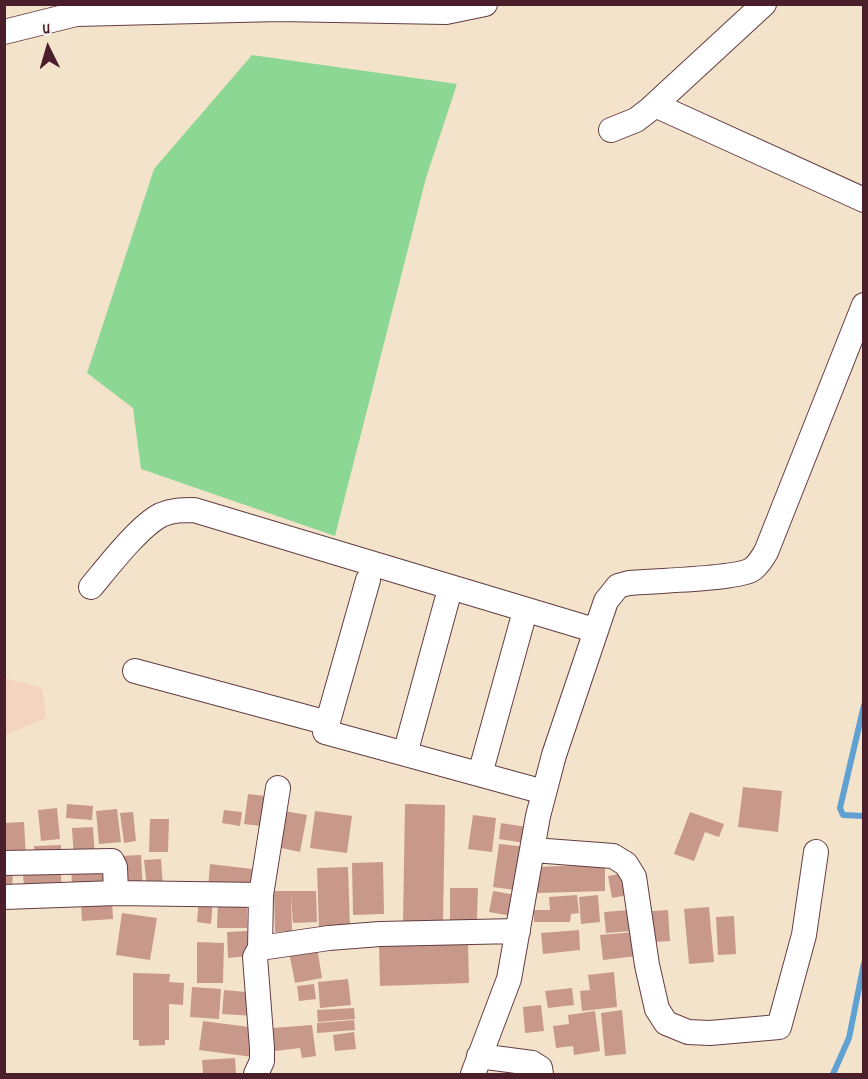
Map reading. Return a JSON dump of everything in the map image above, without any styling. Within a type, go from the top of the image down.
[{"type":"street","points":[[4,32],[76,14],[128,8],[446,12],[485,4]]},
{"type":"street","points":[[611,130],[636,120],[655,105],[759,6]]},
{"type":"street","points":[[655,105],[864,200]]},
{"type":"street","points":[[541,1074],[540,1068],[532,1063],[476,1065],[509,979],[544,792],[594,630],[606,601],[618,586],[628,583],[729,575],[751,570],[759,563],[766,552],[864,305]]},
{"type":"street","points":[[91,588],[119,553],[159,516],[178,510],[194,510],[594,630]]},
{"type":"street","points":[[368,580],[325,732],[544,792]]},
{"type":"street","points":[[405,754],[447,600]]},
{"type":"street","points":[[480,774],[522,622]]},
{"type":"street","points":[[135,670],[328,723]]},
{"type":"street","points":[[256,1074],[262,1061],[262,1048],[255,957],[260,948],[261,895],[278,788]]},
{"type":"street","points":[[533,850],[613,856],[626,864],[634,878],[646,965],[657,1010],[666,1023],[688,1032],[710,1033],[779,1027],[804,935],[816,852]]},
{"type":"street","points":[[4,863],[112,861],[115,867],[116,893]]},
{"type":"street","points":[[4,897],[116,893],[261,895]]},
{"type":"street","points":[[260,948],[329,938],[380,934],[518,931]]},
{"type":"shaded area","points":[[5,678],[42,688],[46,718],[5,735]]},
{"type":"green space","points":[[252,55],[457,84],[426,178],[335,536],[141,469],[133,408],[87,373],[154,169]]},
{"type":"building","points":[[743,787],[782,791],[778,832],[738,827]]},
{"type":"building","points":[[248,794],[274,797],[270,827],[244,824]]},
{"type":"building","points":[[67,804],[93,806],[92,820],[66,818]]},
{"type":"building","points":[[405,804],[445,805],[443,922],[403,922]]},
{"type":"building","points":[[57,808],[60,839],[41,841],[38,810]]},
{"type":"building","points":[[117,809],[121,842],[99,844],[96,811]]},
{"type":"building","points":[[224,810],[242,812],[240,826],[222,823]]},
{"type":"building","points":[[284,811],[307,815],[300,852],[277,847]]},
{"type":"building","points":[[315,811],[352,816],[347,853],[310,848]]},
{"type":"building","points":[[133,812],[136,841],[124,843],[120,813]]},
{"type":"building","points":[[690,812],[724,824],[719,837],[705,832],[694,861],[674,854]]},
{"type":"building","points":[[473,815],[496,818],[492,852],[468,849]]},
{"type":"building","points":[[150,819],[169,819],[168,852],[149,852]]},
{"type":"building","points":[[24,822],[26,858],[4,860],[4,823]]},
{"type":"building","points":[[501,823],[533,828],[531,844],[499,839]]},
{"type":"building","points":[[93,827],[95,858],[74,860],[72,828]]},
{"type":"building","points":[[499,844],[528,847],[522,891],[493,887]]},
{"type":"building","points":[[61,845],[61,859],[35,860],[34,846]]},
{"type":"building","points":[[141,855],[143,891],[122,892],[120,856]]},
{"type":"building","points":[[161,859],[163,887],[147,888],[144,860]]},
{"type":"building","points":[[103,861],[104,883],[72,885],[71,864]]},
{"type":"building","points":[[60,862],[62,892],[25,895],[22,865]]},
{"type":"building","points":[[383,862],[384,914],[353,915],[352,863]]},
{"type":"building","points":[[210,864],[260,870],[257,893],[208,888]]},
{"type":"building","points":[[605,864],[605,891],[538,893],[537,867]]},
{"type":"building","points":[[348,867],[350,928],[319,929],[317,868]]},
{"type":"building","points":[[4,868],[13,868],[12,894],[4,894]]},
{"type":"building","points":[[624,873],[628,895],[612,898],[608,876]]},
{"type":"building","points":[[450,888],[478,888],[477,920],[450,920]]},
{"type":"building","points":[[274,891],[316,891],[317,922],[293,923],[291,894],[292,931],[275,932]]},
{"type":"building","points":[[493,891],[522,896],[518,917],[489,912]]},
{"type":"building","points":[[577,895],[579,913],[571,914],[570,922],[534,922],[534,910],[550,910],[549,897]]},
{"type":"building","points":[[598,895],[600,922],[581,924],[579,897]]},
{"type":"building","points":[[199,899],[213,901],[211,924],[197,922]]},
{"type":"building","points":[[218,899],[247,899],[247,928],[217,928]]},
{"type":"building","points":[[112,900],[113,919],[82,921],[81,902]]},
{"type":"building","points":[[709,907],[714,962],[689,964],[684,909]]},
{"type":"building","points":[[630,910],[632,931],[606,933],[604,912]]},
{"type":"building","points":[[668,910],[670,941],[654,942],[652,911]]},
{"type":"building","points":[[122,913],[157,918],[150,960],[116,955]]},
{"type":"building","points":[[734,916],[736,954],[718,955],[716,917]]},
{"type":"building","points":[[579,930],[580,950],[543,954],[541,933]]},
{"type":"building","points":[[247,931],[249,956],[228,958],[227,932]]},
{"type":"building","points":[[635,932],[637,956],[603,960],[600,935]]},
{"type":"building","points":[[197,942],[224,943],[223,983],[197,983]]},
{"type":"building","points":[[468,943],[469,983],[380,986],[379,945]]},
{"type":"building","points":[[317,947],[322,978],[295,983],[289,952]]},
{"type":"building","points":[[614,972],[617,1007],[582,1011],[580,991],[590,990],[588,975]]},
{"type":"building","points":[[133,973],[170,974],[169,982],[184,983],[183,1005],[169,1004],[169,1040],[165,1040],[165,1045],[139,1046],[139,1040],[133,1040]]},
{"type":"building","points":[[348,979],[351,1005],[320,1008],[318,982]]},
{"type":"building","points":[[314,984],[316,999],[299,1001],[297,986]]},
{"type":"building","points":[[192,987],[221,989],[219,1019],[190,1017]]},
{"type":"building","points":[[572,988],[574,1005],[548,1008],[545,991]]},
{"type":"building","points":[[224,990],[257,993],[255,1016],[222,1014]]},
{"type":"building","points":[[541,1005],[544,1031],[525,1033],[523,1007]]},
{"type":"building","points":[[354,1008],[355,1019],[318,1022],[317,1010]]},
{"type":"building","points":[[622,1010],[626,1054],[605,1056],[601,1013]]},
{"type":"building","points":[[595,1011],[600,1051],[574,1055],[573,1046],[556,1048],[553,1026],[569,1024],[568,1015]]},
{"type":"building","points":[[354,1020],[355,1030],[317,1033],[317,1023]]},
{"type":"building","points":[[203,1021],[257,1028],[253,1057],[199,1050]]},
{"type":"building","points":[[312,1025],[316,1056],[302,1058],[300,1048],[275,1051],[273,1028]]},
{"type":"building","points":[[354,1032],[356,1049],[335,1051],[333,1035]]},
{"type":"building","points":[[235,1058],[236,1074],[203,1074],[202,1060]]},
{"type":"waterway","points":[[864,705],[840,808],[843,815],[864,816]]},
{"type":"waterway","points":[[833,1074],[849,1038],[864,963]]}]
